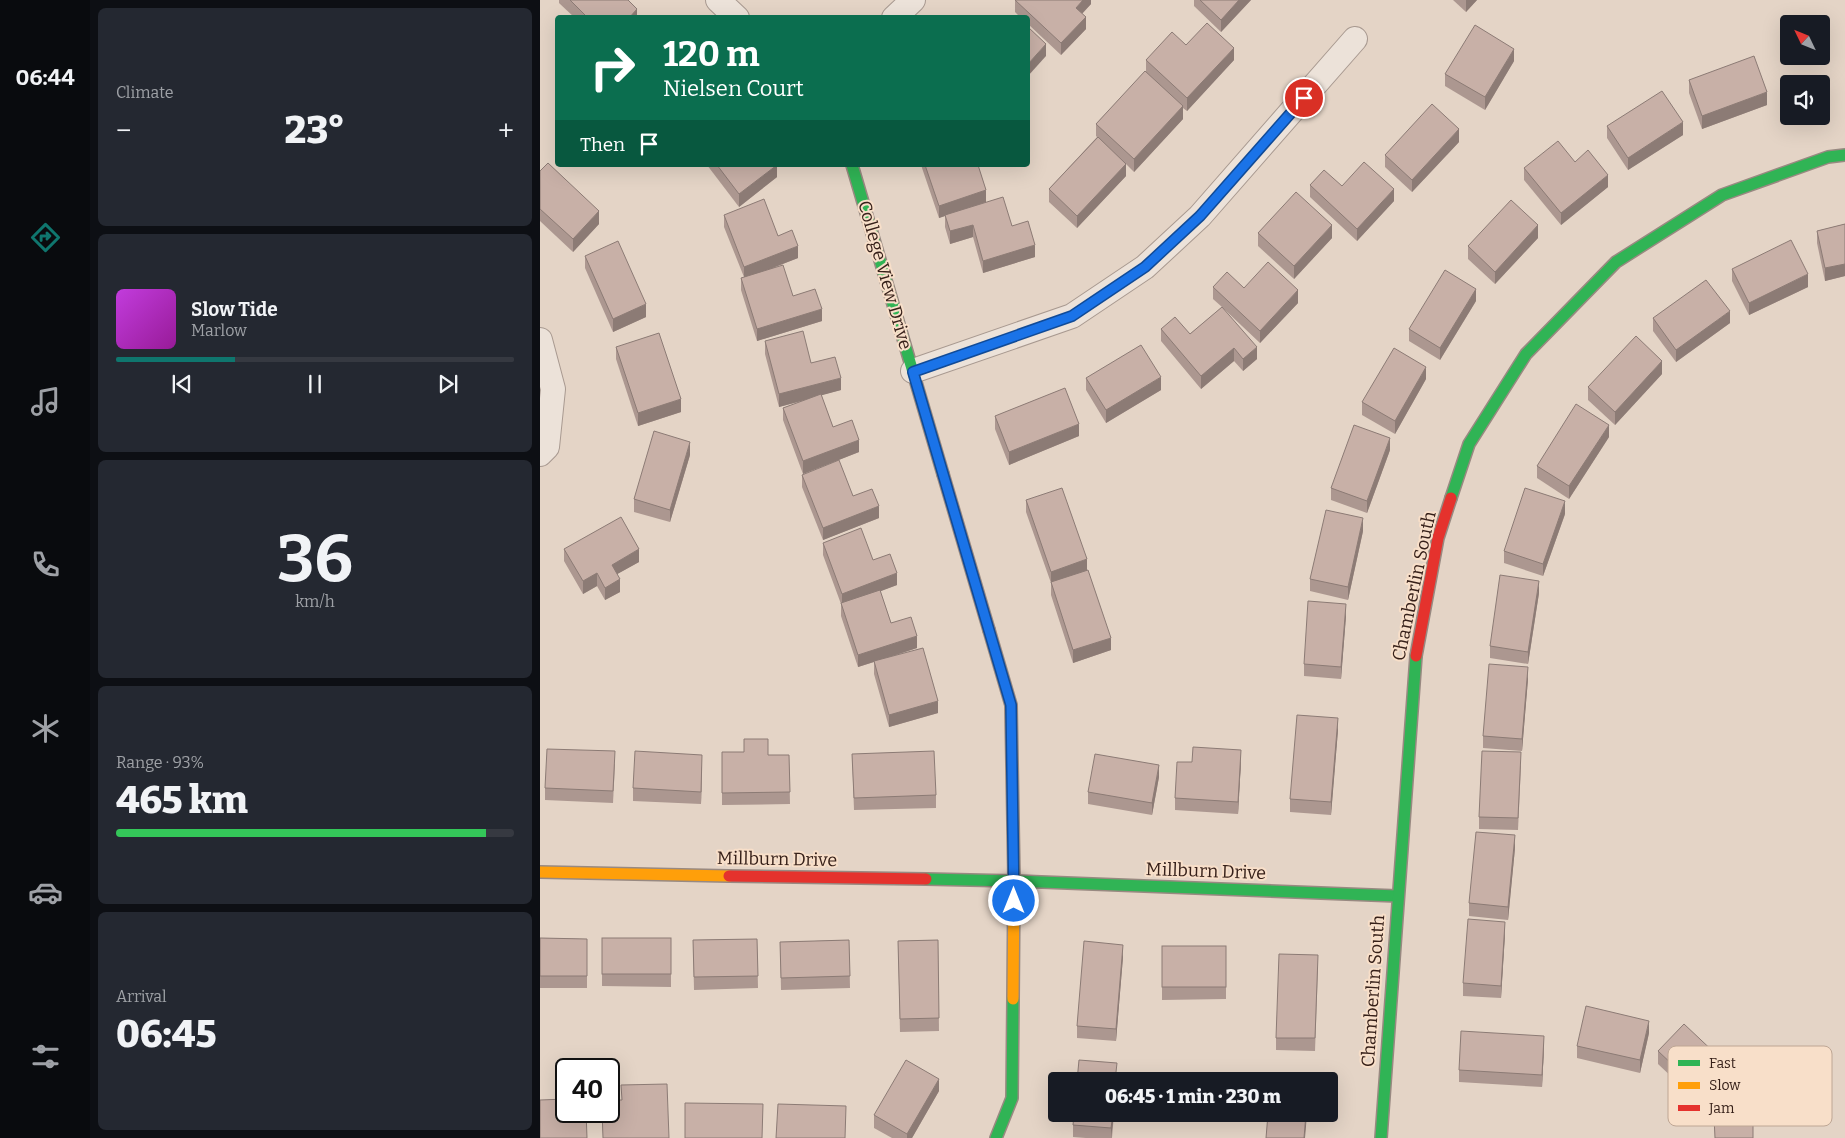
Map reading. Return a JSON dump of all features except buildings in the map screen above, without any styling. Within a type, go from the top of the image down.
[{"type":"street","points":[[718,0],[734,15]]},
{"type":"street","points":[[897,15],[913,0]]},
{"type":"street","points":[[913,372],[1072,316],[1145,267],[1200,216],[1355,40]]},
{"type":"street","name":"Chamberlin South","points":[[1381,1138],[1414,662],[1438,538],[1469,444],[1526,354],[1616,262],[1722,195],[1828,157],[1845,154]]},
{"type":"street","name":"College View Drive","points":[[853,167],[1011,705],[1014,881]]},
{"type":"street","points":[[540,340],[553,389],[547,448],[540,454]]},
{"type":"street","name":"Millburn Drive","points":[[540,872],[1014,881],[1397,896]]},
{"type":"street","points":[[996,1138],[1012,1098],[1014,881]]},
{"type":"traffic: fast","points":[[1451,498],[1469,444],[1526,354],[1616,262],[1722,195],[1828,157],[1845,155]]},
{"type":"traffic: fast","points":[[853,167],[943,474]]},
{"type":"traffic: fast","points":[[1381,1138],[1416,656]]},
{"type":"traffic: fast","points":[[926,879],[1397,896]]},
{"type":"traffic: fast","points":[[996,1138],[1012,1098],[1013,999]]},
{"type":"traffic: slow","points":[[989,630],[1011,705],[1014,881],[1013,999]]},
{"type":"traffic: slow","points":[[540,872],[729,876]]},
{"type":"traffic: jam","points":[[943,474],[989,630]]},
{"type":"traffic: jam","points":[[1416,656],[1438,538],[1451,498]]},
{"type":"traffic: jam","points":[[729,876],[926,879]]},
{"type":"route","points":[[1014,901],[1011,705],[913,372],[1072,316],[1145,267],[1200,216],[1304,98]]}]
